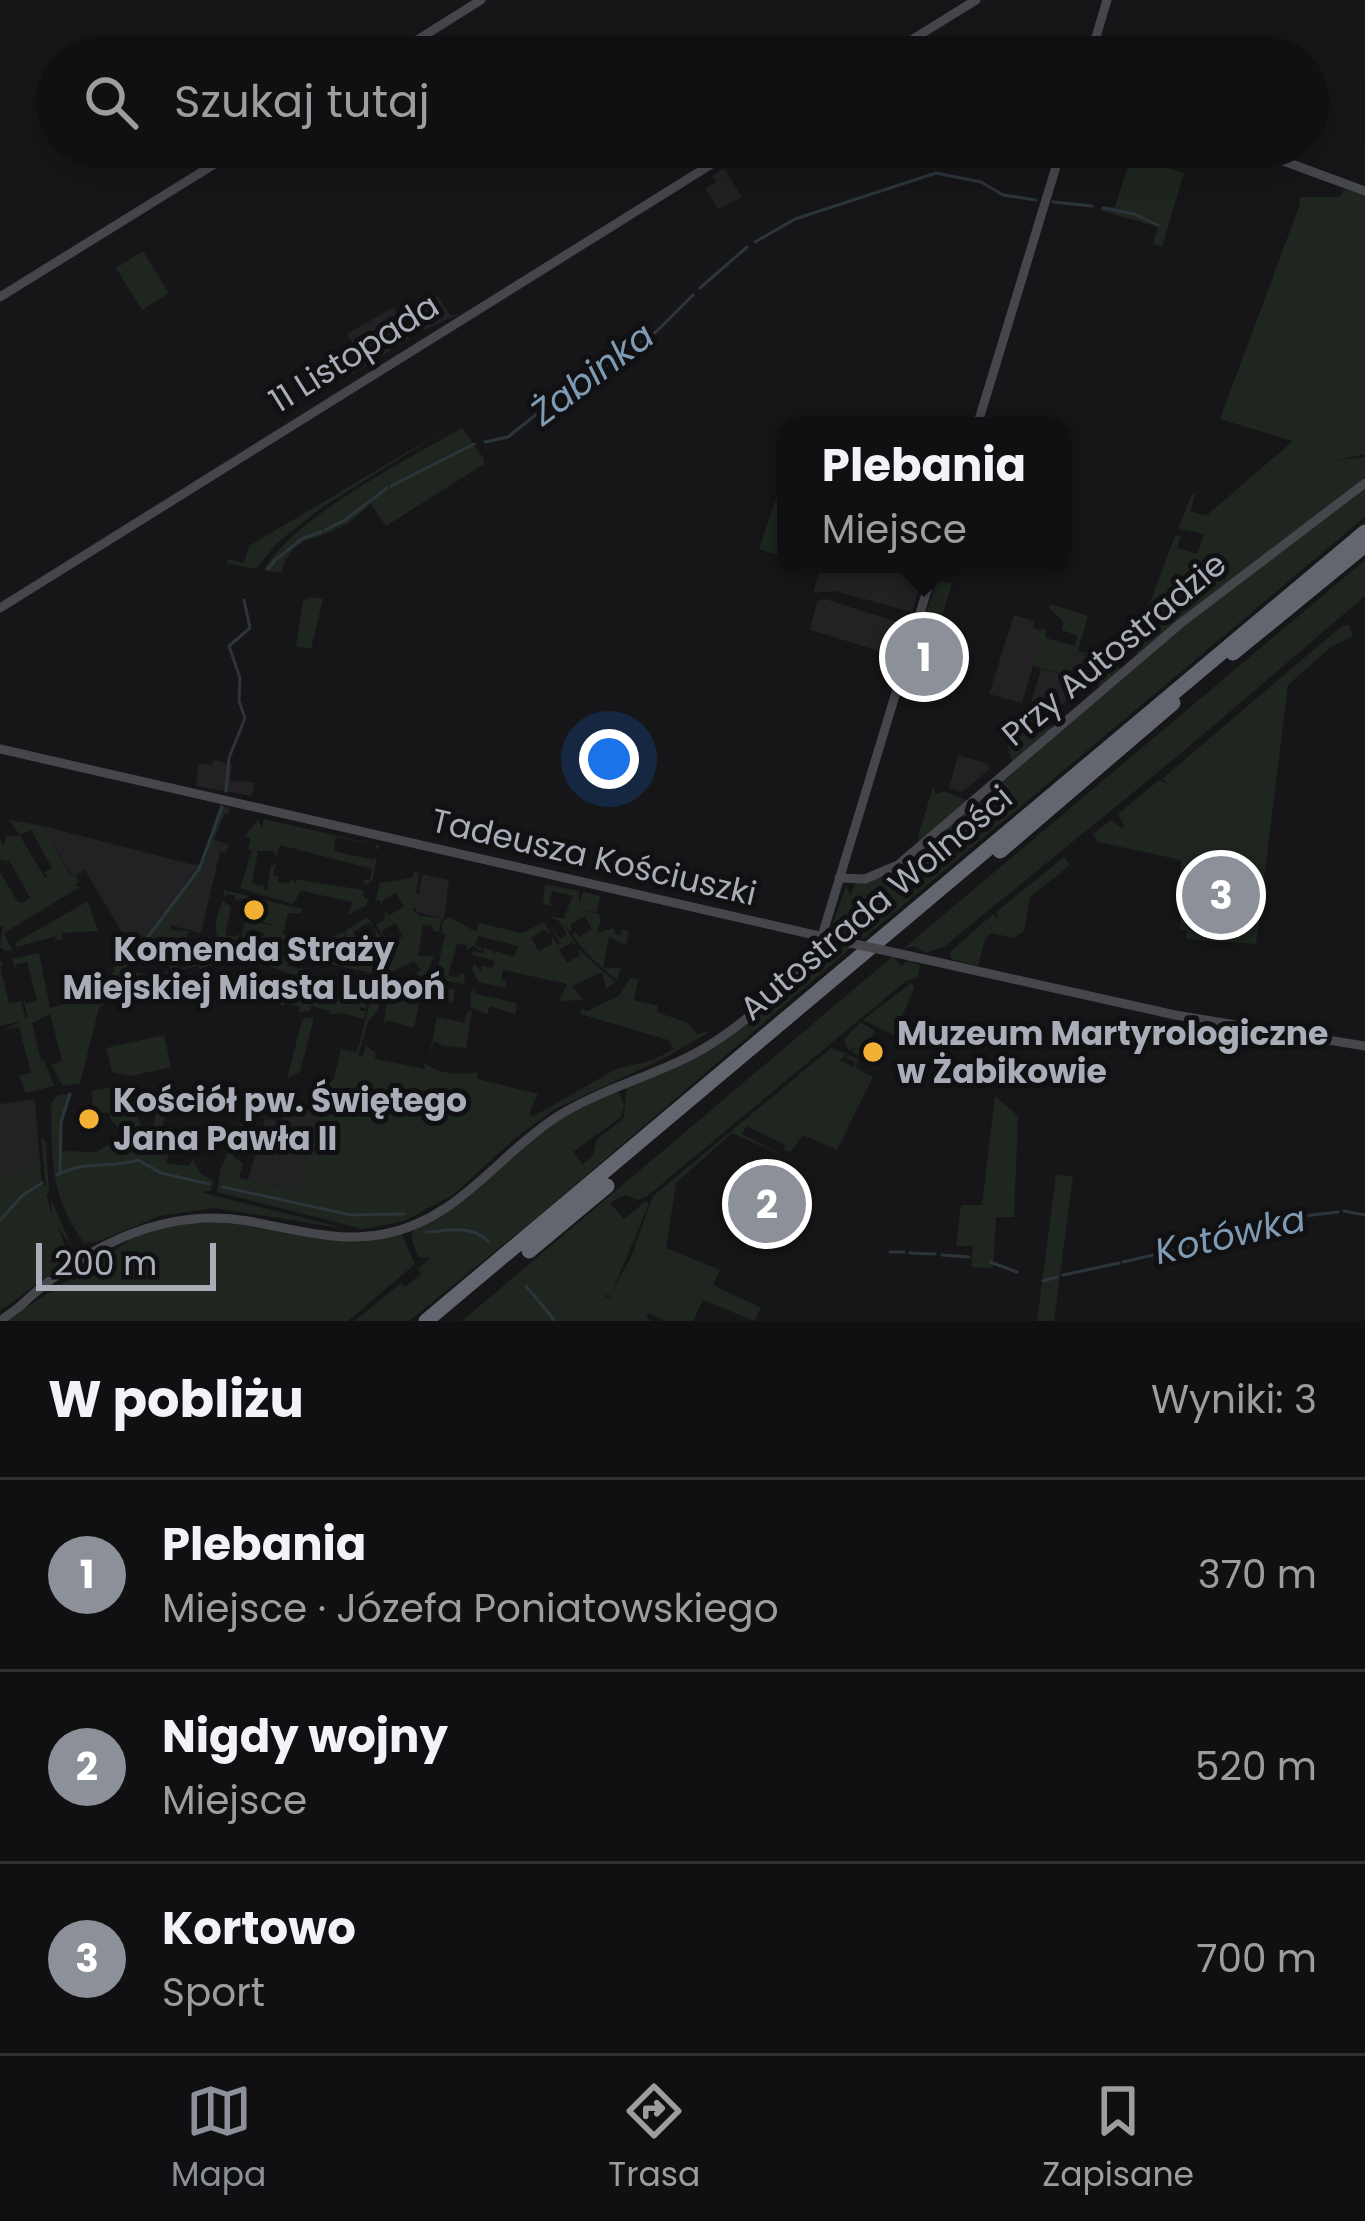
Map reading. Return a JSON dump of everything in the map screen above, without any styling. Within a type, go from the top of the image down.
[{"type":"highway","name":"Autostrada Wolności","points":[[425,1321],[1365,532]]},
{"type":"highway","name":"Autostrada Wolności","points":[[442,1321],[1365,545]]},
{"type":"street","points":[[424,36],[481,0]]},
{"type":"street","points":[[918,36],[976,0]]},
{"type":"street","points":[[1096,36],[1107,0]]},
{"type":"street","points":[[0,297],[208,168]]},
{"type":"street","name":"11 Listopada","points":[[0,608],[705,168]]},
{"type":"street","points":[[980,417],[1056,168]]},
{"type":"street","points":[[1302,168],[1365,191]]},
{"type":"street","name":"Przy Autostradzie","points":[[837,878],[866,879],[898,865],[1181,622],[1365,483]]},
{"type":"street","points":[[0,1321],[146,1228],[179,1220],[216,1217],[345,1237],[405,1229],[457,1203],[519,1145],[564,1113],[668,1065],[714,1035],[765,994],[819,936],[931,573]]},
{"type":"street","name":"Tadeusza Kościuszki","points":[[0,749],[1175,1015],[1365,1046]]},
{"type":"shaded area","points":[[724,168],[742,197],[718,209],[705,188],[716,182],[712,176]]},
{"type":"shaded area","points":[[1127,168],[1168,168],[1184,173],[1162,247],[1153,244],[1158,227],[1102,211],[1103,206],[1115,207]]},
{"type":"shaded area","points":[[1344,189],[1365,195],[1365,454],[1333,461],[1365,457],[1365,477],[1137,654],[1134,645],[1175,536],[1181,535],[1177,548],[1197,554],[1204,534],[1178,529],[1191,496],[1196,492],[1190,511],[1206,516],[1293,441],[1220,419],[1299,197],[1340,197]]},
{"type":"shaded area","points":[[143,251],[169,293],[142,310],[116,268]]},
{"type":"shaded area","points":[[438,296],[450,315],[459,314],[422,331],[411,311]]},
{"type":"shaded area","points":[[394,307],[409,339],[353,374],[349,367],[362,358],[347,334]]},
{"type":"shaded area","points":[[458,422],[321,508],[277,543],[256,569],[227,563],[227,559],[244,563],[249,546]]},
{"type":"shaded area","points":[[462,428],[484,464],[386,526],[371,504],[343,526],[297,546],[281,573],[264,570],[279,550],[325,510]]},
{"type":"shaded area","points":[[1365,487],[1365,517],[863,939],[853,931],[847,936],[836,933],[832,926],[846,886],[850,896],[855,884],[886,876],[911,860],[1188,622]]},
{"type":"shaded area","points":[[777,496],[777,555],[759,549]]},
{"type":"shaded area","points":[[1365,560],[1365,596],[1179,755],[945,946],[926,953],[914,946],[903,949]]},
{"type":"shaded area","points":[[819,573],[907,573],[920,578],[923,573],[912,612],[835,591],[813,593]]},
{"type":"shaded area","points":[[937,581],[952,583],[942,617],[926,613]]},
{"type":"shaded area","points":[[323,599],[311,649],[296,646],[303,601]]},
{"type":"shaded area","points":[[825,599],[907,625],[899,657],[810,630],[817,601]]},
{"type":"shaded area","points":[[1050,604],[1088,616],[1078,651],[1113,662],[1120,669],[1099,687],[1094,679],[1110,664],[1107,661],[1077,653],[1070,676],[1033,666],[1041,628],[1046,638],[1074,646],[1078,636],[1062,630],[1063,621]]},
{"type":"shaded area","points":[[1014,615],[1034,621],[1033,628],[1043,631],[1022,703],[989,694]]},
{"type":"shaded area","points":[[1343,625],[1349,625],[1353,636],[1331,647],[1288,685],[1256,944],[1186,939],[1187,931],[1180,930],[1181,860],[1098,842],[1093,834],[1111,820],[1122,828],[1118,814],[1159,780],[1167,784],[1163,778]]},
{"type":"shaded area","points":[[1077,653],[1111,664],[1044,720],[1027,716],[1041,669],[1070,676]]},
{"type":"shaded area","points":[[1019,714],[1044,720],[1052,728],[1012,762],[1008,746]]},
{"type":"shaded area","points":[[958,755],[988,764],[990,769],[962,792],[949,788]]},
{"type":"shaded area","points":[[213,760],[232,764],[230,781],[255,782],[252,796],[196,786],[199,763],[212,765]]},
{"type":"shaded area","points":[[933,787],[936,794],[944,791],[968,801],[923,840],[917,839]]},
{"type":"shaded area","points":[[220,805],[238,811],[230,809],[224,814],[198,882],[169,925],[172,930],[189,931],[185,943],[143,938],[200,865]]},
{"type":"shaded area","points":[[258,819],[262,828],[264,819],[381,846],[377,850],[375,845],[336,837],[334,851],[373,860],[377,856],[373,880],[368,884],[364,879],[370,880],[372,869],[280,845],[276,858],[274,851],[258,851],[252,884],[265,882],[263,890],[276,864],[273,875],[278,882],[289,884],[291,878],[296,883],[296,879],[363,890],[365,899],[369,898],[366,906],[347,915],[353,902],[301,891],[293,904],[240,888],[252,850],[248,849],[251,838],[245,836]]},
{"type":"shaded area","points":[[9,820],[43,826],[71,876],[86,871],[76,876],[79,882],[75,885],[80,887],[4,933],[12,950],[5,951],[0,947],[0,872],[17,901],[30,898],[9,860],[0,867],[7,860],[0,860],[0,839],[4,846],[6,836],[20,836],[45,878],[43,873],[52,868],[31,830],[20,835]]},
{"type":"shaded area","points":[[43,826],[200,865],[143,938],[132,937],[121,931],[85,870],[72,876]]},
{"type":"shaded area","points":[[212,840],[229,844],[226,853],[220,852],[201,933],[169,925],[198,882]]},
{"type":"shaded area","points":[[1064,857],[1070,865],[1030,897],[1024,931],[1014,938],[991,933],[978,966],[952,959],[950,952],[993,914],[998,919],[996,912]]},
{"type":"shaded area","points":[[414,871],[419,873],[416,893],[420,894],[417,908],[412,909],[420,916],[442,918],[439,932],[423,925],[418,956],[434,956],[427,973],[419,977],[421,970],[414,961],[386,975],[398,988],[372,993],[380,975],[290,955],[287,966],[305,970],[304,978],[259,963],[293,949],[340,957],[305,949],[343,932],[346,940],[345,931],[367,917],[374,926],[368,923],[353,932],[361,944],[376,936],[375,928],[392,955],[385,940],[390,944],[403,936],[395,923],[382,931],[384,938],[376,925],[385,919],[384,911],[392,921],[385,910],[390,915],[404,906],[396,893],[382,901],[384,908],[379,900],[375,902],[380,883],[412,878]]},
{"type":"shaded area","points":[[422,874],[449,880],[444,919],[416,912]]},
{"type":"shaded area","points":[[545,884],[579,891],[579,904],[583,892],[600,896],[597,912],[580,909],[598,914],[597,933],[613,928],[616,935],[622,929],[629,932],[626,945],[609,937],[603,968],[621,968],[617,980],[604,969],[592,958],[572,934],[579,937],[592,929],[585,916],[571,924],[571,932],[564,925],[577,946],[572,942],[559,950],[567,963],[580,955],[578,949],[615,982],[606,989],[602,972],[572,986],[583,1000],[559,1001],[567,984],[503,970],[505,988],[479,982],[474,964],[481,971],[482,966],[493,968],[495,961],[472,955],[473,951],[483,953],[484,948],[493,950],[494,956],[496,951],[514,957],[518,946],[478,936],[475,946],[481,951],[457,944],[448,975],[465,974],[464,984],[439,979],[455,979],[437,973],[443,921],[449,917],[476,932],[479,923],[522,933],[544,922],[551,934],[544,930],[531,938],[539,951],[552,944],[552,936],[561,944],[547,922],[560,939],[567,934],[559,921],[546,915],[564,919],[566,911],[571,911],[567,909],[573,896],[552,891],[549,903],[555,906],[543,904]]},
{"type":"shaded area","points":[[224,890],[302,909],[288,913],[283,934],[296,938],[293,946],[255,960],[264,933],[251,929],[246,948],[239,949],[250,952],[245,957],[237,953],[246,920],[279,927],[256,920],[262,918],[264,905],[247,898],[235,900],[228,894],[224,897]]},
{"type":"shaded area","points":[[88,901],[98,931],[61,933],[63,939],[53,941],[57,936],[17,947],[15,943]]},
{"type":"shaded area","points":[[223,901],[231,907],[225,935],[239,933],[235,952],[221,943],[216,930]]},
{"type":"shaded area","points":[[830,944],[851,948],[409,1321],[354,1321],[401,1283],[405,1287],[421,1274],[418,1269],[430,1258],[418,1257],[413,1230],[466,1196],[563,1117],[619,1092],[624,1105],[621,1117],[573,1152],[583,1164],[593,1155],[597,1139],[624,1118],[626,1088],[738,1023]]},
{"type":"shaded area","points":[[112,947],[142,948],[116,983],[134,979],[133,971],[149,976],[170,971],[170,965],[180,968],[211,961],[211,955],[218,962],[200,970],[198,966],[115,985],[106,995],[102,991],[114,971],[113,962],[120,963],[124,956],[122,952],[117,960],[112,959],[117,956],[112,956]]},
{"type":"shaded area","points":[[39,953],[50,1008],[98,995],[105,1002],[99,1008],[80,1083],[63,1086],[51,1065],[62,1061],[50,1014],[32,1023],[41,1060],[54,1086],[26,1093],[19,1076],[31,1073],[19,1027],[6,1029],[28,1017],[22,995],[26,1004],[37,1000],[27,962],[16,964],[17,973],[12,959]]},
{"type":"shaded area","points":[[893,956],[901,966],[908,961],[920,965],[918,977],[906,981],[646,1197],[638,1200],[625,1195],[610,1203],[624,1219],[646,1201],[649,1204],[612,1291],[631,1257],[653,1196],[831,1048],[847,1054],[840,1060],[853,1067],[856,1063],[846,1058],[858,1059],[856,1068],[873,1077],[837,1150],[803,1135],[790,1153],[785,1145],[746,1126],[742,1134],[786,1157],[732,1133],[676,1183],[666,1248],[720,1270],[713,1285],[761,1308],[754,1321],[703,1300],[693,1321],[665,1321],[648,1313],[646,1318],[652,1321],[462,1321]]},
{"type":"shaded area","points":[[0,962],[9,1003],[21,1001],[26,1020],[0,1026]]},
{"type":"shaded area","points":[[630,978],[638,980],[634,1000],[658,1006],[657,1012],[688,1023],[696,1034],[711,1031],[555,1109],[453,1195],[404,1221],[363,1229],[217,1192],[220,1170],[242,1120],[253,1123],[245,1124],[233,1157],[243,1163],[239,1178],[299,1191],[319,1109],[291,1100],[283,1122],[253,1115],[252,1108],[258,1105],[264,1109],[263,1116],[281,1121],[291,1098],[320,1107],[320,1095],[334,1078],[341,1049],[356,1052],[359,1046],[370,1001],[379,1008],[368,1022],[358,1056],[363,1057],[372,1020],[366,1046],[376,1053],[375,1059],[425,1069],[424,1062],[450,1073],[478,1072],[477,1079],[538,1094],[529,1113],[532,1117],[616,1069],[674,1049],[668,1040],[580,1014],[582,1009],[619,996]]},
{"type":"shaded area","points":[[271,979],[276,986],[281,982],[328,997],[328,1002],[334,1003],[335,998],[368,1001],[366,1009],[359,1011],[366,1011],[364,1019],[331,1015],[311,1006],[299,1012],[300,1007],[282,1006],[273,997]]},
{"type":"shaded area","points":[[427,983],[455,990],[453,1002],[420,999],[414,1028],[386,1020],[383,1027],[387,1003],[396,1003],[396,998],[399,1002]]},
{"type":"shaded area","points":[[911,983],[915,986],[894,1035],[863,1020]]},
{"type":"shaded area","points":[[474,989],[476,994],[517,1003],[515,1014],[490,1006],[487,1014],[471,1008]]},
{"type":"shaded area","points":[[472,1011],[466,1048],[434,1041],[429,1057],[437,1017],[464,1023],[467,1012]]},
{"type":"shaded area","points":[[314,1017],[300,1072],[287,1079],[299,1019]]},
{"type":"shaded area","points":[[861,1022],[875,1031],[859,1056],[852,1052],[857,1046],[849,1051],[844,1039]]},
{"type":"shaded area","points":[[164,1035],[171,1067],[131,1076],[112,1072],[106,1048]]},
{"type":"shaded area","points":[[121,1086],[153,1097],[152,1103],[140,1100],[135,1109],[142,1128],[153,1130],[158,1100],[184,1106],[180,1122],[181,1110],[168,1107],[161,1132],[176,1136],[166,1163],[189,1166],[195,1154],[193,1160],[201,1174],[214,1181],[211,1191],[201,1192],[346,1229],[214,1208],[160,1216],[84,1243],[58,1192],[51,1104],[56,1096],[72,1093],[60,1122],[60,1151],[96,1152],[115,1141],[125,1149],[129,1138],[109,1113],[94,1112],[91,1091]]},
{"type":"shaded area","points":[[995,1096],[1018,1116],[1014,1217],[996,1217],[993,1268],[971,1267],[973,1246],[956,1246],[961,1205],[982,1205]]},
{"type":"shaded area","points":[[35,1099],[40,1162],[34,1169],[0,1177],[0,1104]]},
{"type":"shaded area","points":[[291,1100],[320,1109],[299,1191],[248,1180],[265,1119],[283,1122]]},
{"type":"shaded area","points":[[41,1137],[46,1142],[49,1194],[46,1195],[73,1249],[58,1227],[70,1260],[0,1311],[0,1175],[30,1170],[30,1166],[35,1169],[40,1157],[46,1189]]},
{"type":"shaded area","points":[[1056,1175],[1073,1176],[1054,1321],[1037,1321]]},
{"type":"shaded area","points":[[233,1222],[317,1238],[401,1233],[415,1264],[348,1321],[5,1321],[138,1235],[175,1224]]},
{"type":"waterway","name":"Żabinka","points":[[755,242],[795,219],[936,173],[981,182],[1003,195],[1036,200]]},
{"type":"waterway","name":"Żabinka","points":[[1053,202],[1092,206]]},
{"type":"waterway","name":"Żabinka","points":[[1103,208],[1158,225]]},
{"type":"waterway","name":"Żabinka","points":[[700,288],[747,247]]},
{"type":"waterway","name":"Żabinka","points":[[485,442],[508,437],[572,386],[624,356],[693,295]]},
{"type":"waterway","name":"Żabinka","points":[[391,486],[474,444]]},
{"type":"waterway","name":"Żabinka","points":[[325,530],[387,488]]},
{"type":"waterway","name":"Żabinka","points":[[278,558],[303,538],[321,532]]},
{"type":"waterway","name":"Żabinka","points":[[268,569],[276,559]]},
{"type":"waterway","name":"Żabinka","points":[[226,791],[229,758],[245,718],[239,701],[240,678],[229,646],[250,628],[244,600]]},
{"type":"waterway","name":"Żabinka","points":[[147,938],[199,869],[222,807]]},
{"type":"waterway","name":"Żabinka","points":[[60,1173],[61,1122],[70,1094]]},
{"type":"waterway","points":[[57,1175],[79,1167],[138,1160],[161,1173],[209,1184]]},
{"type":"waterway","points":[[0,1220],[42,1183]]},
{"type":"waterway","points":[[223,1187],[351,1215],[404,1214]]},
{"type":"waterway","name":"Kotówka","points":[[1344,1211],[1365,1215]]},
{"type":"waterway","name":"Kotówka","points":[[1123,1262],[1200,1244],[1261,1221],[1338,1212]]},
{"type":"waterway","points":[[426,1232],[466,1230],[488,1241]]},
{"type":"waterway","name":"Kotówka","points":[[890,1252],[904,1252]]},
{"type":"waterway","name":"Kotówka","points":[[910,1253],[935,1254]]},
{"type":"waterway","name":"Kotówka","points":[[942,1255],[969,1257]]},
{"type":"waterway","name":"Kotówka","points":[[990,1262],[1017,1272]]},
{"type":"waterway","name":"Kotówka","points":[[1063,1275],[1119,1263]]},
{"type":"waterway","name":"Kotówka","points":[[1043,1281],[1057,1277]]},
{"type":"waterway","points":[[526,1286],[555,1321]]},
{"type":"place","name":"Plebania","points":[[924,657]]},
{"type":"place","name":"Kortowo","points":[[1221,895]]},
{"type":"place","name":"Komenda Straży Miejskiej Miasta Luboń","points":[[254,910]]},
{"type":"place","name":"Muzeum Martyrologiczne w Żabikowie","points":[[873,1052]]},
{"type":"place","name":"Kościół pw. Świętego Jana Pawła II","points":[[89,1119]]},
{"type":"place","name":"Nigdy wojny","points":[[767,1204]]}]
